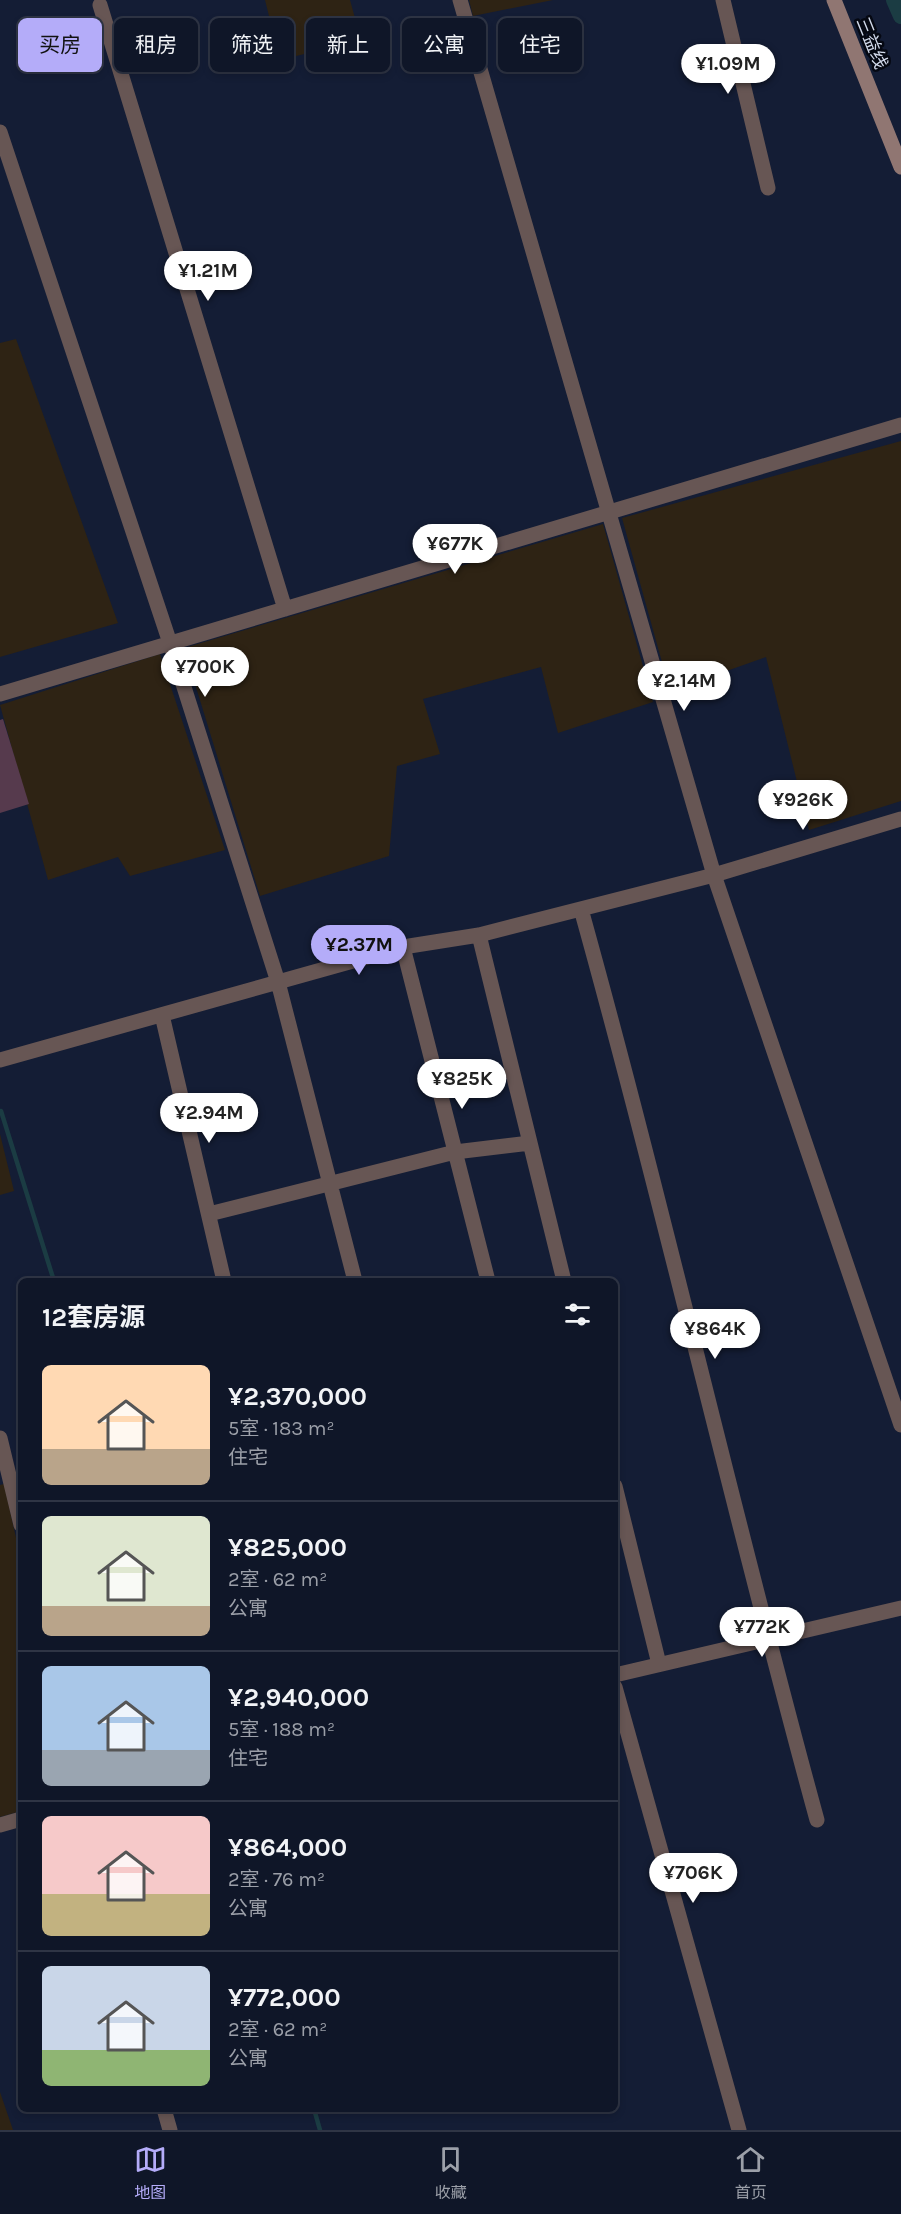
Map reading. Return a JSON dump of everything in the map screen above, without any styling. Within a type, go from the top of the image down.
[{"type":"main road","name":"三益线","points":[[834,0],[901,167]]},
{"type":"street","points":[[460,0],[714,875],[901,1425]]},
{"type":"street","points":[[723,0],[768,188]]},
{"type":"street","points":[[100,5],[285,609]]},
{"type":"street","points":[[0,132],[170,643],[278,982],[354,1278]]},
{"type":"street","points":[[0,694],[901,425]]},
{"type":"street","points":[[0,1060],[403,946],[479,935],[581,909],[714,875],[901,819]]},
{"type":"street","points":[[581,909],[633,1098],[767,1640],[817,1820]]},
{"type":"street","points":[[479,935],[563,1278]]},
{"type":"street","points":[[403,946],[487,1278]]},
{"type":"street","points":[[162,1015],[223,1278]]},
{"type":"street","points":[[209,1214],[455,1152],[530,1143]]},
{"type":"street","points":[[0,1438],[18,1513]]},
{"type":"street","points":[[618,1498],[659,1664]]},
{"type":"street","points":[[618,1674],[901,1608]]},
{"type":"street","points":[[618,1698],[739,2130]]},
{"type":"street","points":[[0,1825],[18,1820]]},
{"type":"street","points":[[165,2112],[170,2130]]},
{"type":"shaded area","points":[[265,0],[350,0],[355,18],[306,18],[306,54],[294,57],[294,18],[270,18]]},
{"type":"shaded area","points":[[469,0],[553,0],[473,16]]},
{"type":"shaded area","points":[[16,339],[118,623],[0,657],[0,343]]},
{"type":"shaded area","points":[[901,441],[901,801],[809,830],[766,657],[670,691],[622,518]]},
{"type":"shaded area","points":[[603,524],[653,702],[558,733],[541,667],[423,699],[440,754],[397,766],[389,856],[260,896],[184,648]]},
{"type":"shaded area","points":[[160,654],[225,850],[130,876],[118,857],[48,880],[0,705]]},
{"type":"shaded area","points":[[0,1134],[14,1191],[0,1195]]},
{"type":"shaded area","points":[[4,1484],[18,1547],[18,1812],[0,1817],[0,1485]]},
{"type":"shaded area","points":[[0,2092],[13,2130],[0,2130]]},
{"type":"building","points":[[3,719],[29,804],[0,813],[0,720]]},
{"type":"waterway","points":[[894,0],[901,16]]},
{"type":"waterway","points":[[1,1111],[53,1278]]},
{"type":"waterway","points":[[315,2112],[320,2130]]}]
